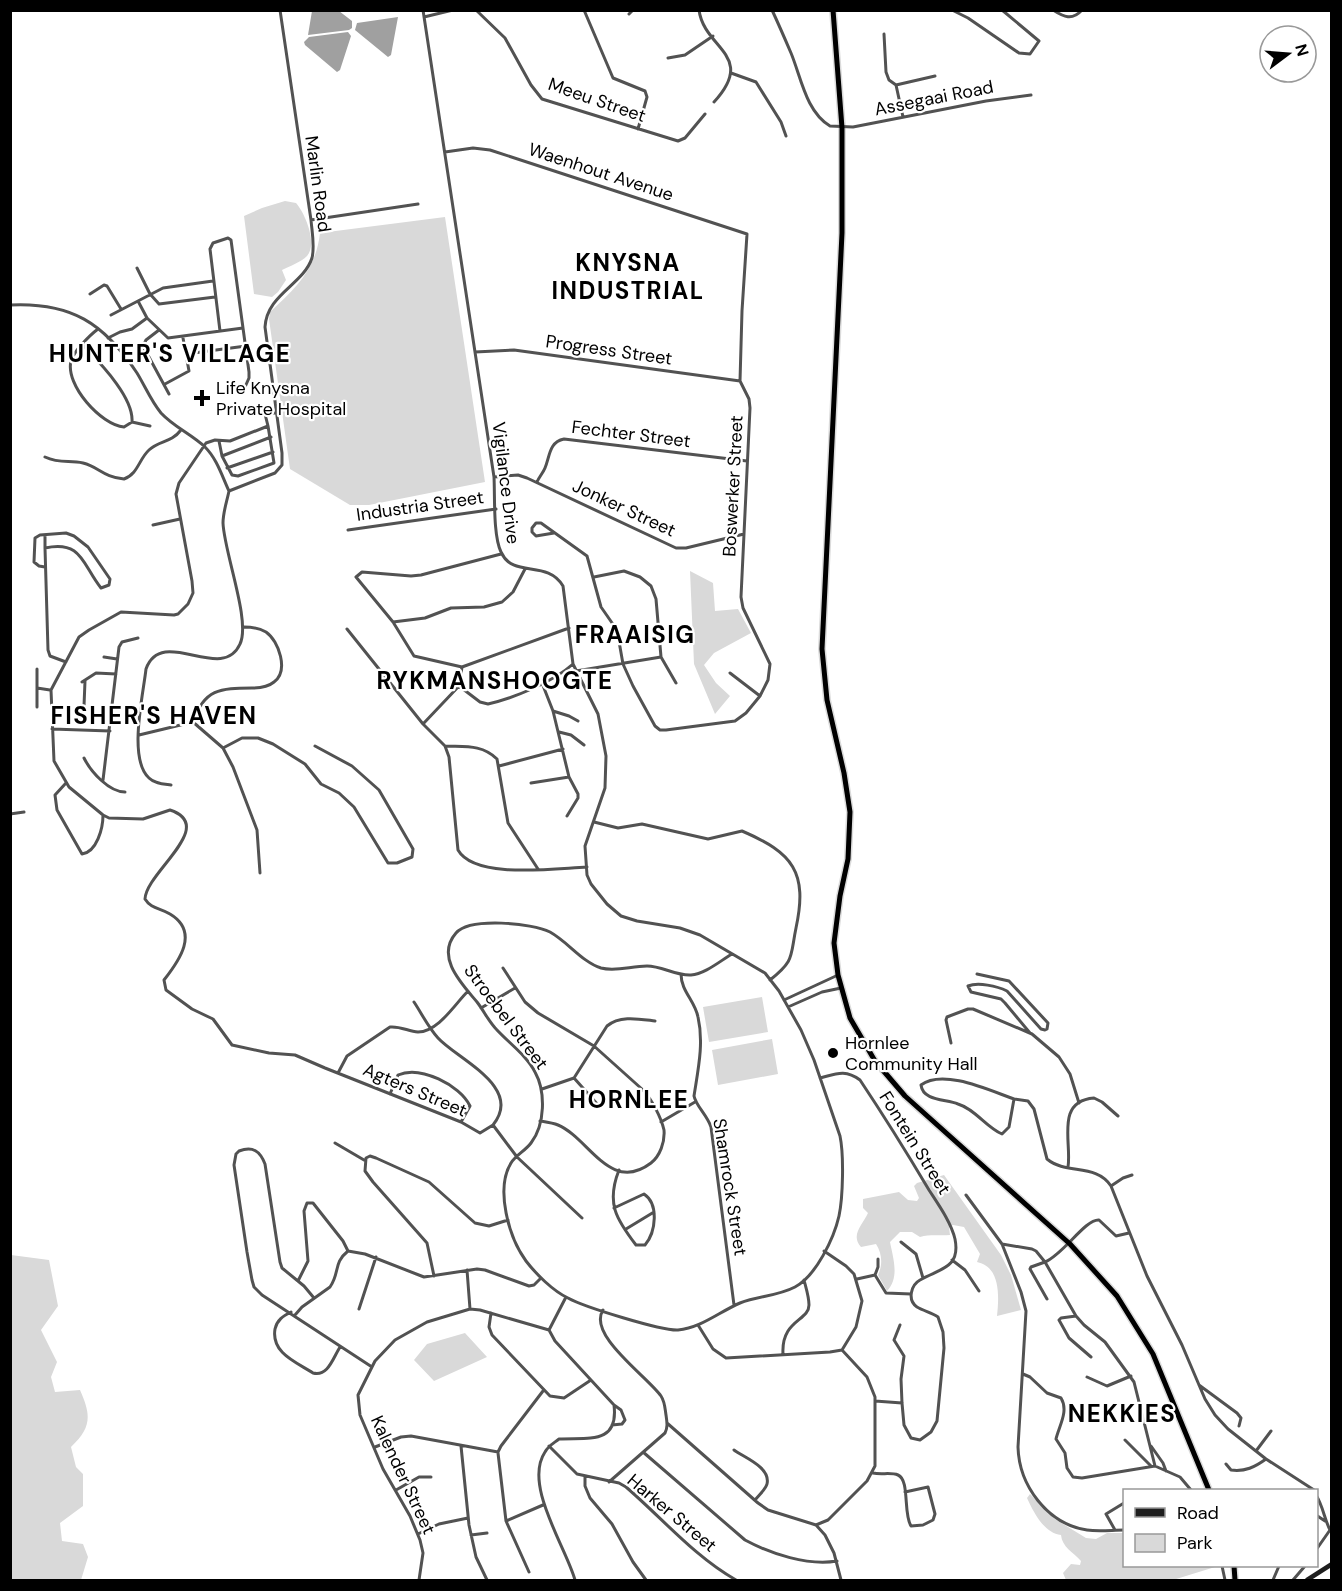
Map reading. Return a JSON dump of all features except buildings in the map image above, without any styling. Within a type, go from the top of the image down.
[{"type":"highway","points":[[834,10],[842,128],[841,267],[822,665],[850,812],[848,859],[840,896],[834,943],[841,988],[850,1018],[866,1048],[898,1089],[1070,1244],[1117,1296],[1154,1354],[1208,1489]]},
{"type":"main road","points":[[1307,1581],[1332,1564]]},
{"type":"street","name":"Marlin Road","points":[[229,491],[275,473],[283,461],[265,317],[273,304],[311,260],[313,245],[279,10]]},
{"type":"street","name":"Vigilance Drive","points":[[423,10],[494,477],[498,541],[501,554],[509,562],[525,569],[543,570],[560,580],[565,593],[573,664],[598,714],[606,756],[605,788],[585,846],[587,874],[595,891],[621,916],[690,930],[757,968],[770,980],[788,1007],[809,1048],[840,1136],[842,1149],[840,1214],[835,1232],[810,1275],[804,1280]]},
{"type":"street","points":[[424,17],[453,10]]},
{"type":"street","name":"Meeu Street","points":[[476,10],[505,38],[531,85],[542,99],[678,141],[685,138],[705,114]]},
{"type":"street","points":[[584,10],[611,75],[619,82],[645,91],[647,97],[638,129]]},
{"type":"street","points":[[630,14],[633,10]]},
{"type":"street","points":[[699,10],[701,19],[728,58],[731,73],[725,88],[714,102]]},
{"type":"street","points":[[772,10],[811,104],[826,124],[842,128]]},
{"type":"street","points":[[952,10],[968,18],[1019,54],[1030,54],[1039,41],[1002,10]]},
{"type":"street","points":[[1053,10],[1062,16],[1069,17],[1075,16],[1082,10]]},
{"type":"street","points":[[884,34],[886,72],[889,80],[896,85],[903,117]]},
{"type":"street","points":[[668,58],[685,56],[712,36]]},
{"type":"street","points":[[731,73],[756,82],[781,123],[786,136]]},
{"type":"street","points":[[896,85],[935,76]]},
{"type":"street","name":"Assegaai Road","points":[[842,128],[986,101],[1031,95]]},
{"type":"street","name":"Waenhout Avenue","points":[[445,153],[473,148],[490,150],[747,234]]},
{"type":"street","points":[[311,220],[418,204]]},
{"type":"street","name":"Boswerker Street","points":[[747,234],[740,381],[750,402],[741,597],[743,608],[770,664],[768,680],[760,696]]},
{"type":"street","points":[[220,331],[210,250],[213,243],[227,238],[231,240],[246,346],[249,376],[245,387]]},
{"type":"street","points":[[137,268],[157,303],[163,305],[215,297]]},
{"type":"street","points":[[111,315],[165,287],[213,281]]},
{"type":"street","points":[[90,294],[104,285],[107,286],[121,309]]},
{"type":"street","points":[[138,301],[147,318],[168,338],[243,328]]},
{"type":"street","points":[[10,305],[53,306],[75,314],[98,329],[130,363],[156,407],[166,418],[203,445],[216,462],[229,491],[224,522],[244,627],[239,646],[231,656],[225,659],[168,651],[150,661],[146,669],[138,754],[146,775],[158,783],[171,785]]},
{"type":"street","points":[[108,338],[132,329],[147,318]]},
{"type":"street","points":[[98,329],[90,335],[70,364],[71,373],[82,396],[91,407],[113,425],[124,427],[132,422],[150,426]]},
{"type":"street","points":[[159,330],[146,340],[143,346],[169,394]]},
{"type":"street","points":[[165,384],[188,372],[183,337]]},
{"type":"street","points":[[83,345],[122,392],[132,414],[132,422]]},
{"type":"street","points":[[186,354],[246,346]]},
{"type":"street","name":"Progress Street","points":[[475,352],[514,350],[740,381]]},
{"type":"street","points":[[219,441],[222,456],[232,475],[238,476],[273,464],[275,462],[271,437],[265,414],[276,413]]},
{"type":"street","points":[[66,783],[55,795],[56,807],[81,853],[87,853],[101,831],[103,815],[66,783],[54,761],[51,690],[79,637],[89,630],[121,612],[174,615],[188,604],[193,588],[180,519],[177,489],[203,445],[211,440],[230,441],[268,426]]},
{"type":"street","points":[[45,457],[59,462],[86,464],[105,475],[124,479],[132,474],[148,451],[173,439],[181,430]]},
{"type":"street","points":[[222,456],[271,437]]},
{"type":"street","name":"Fechter Street","points":[[537,482],[552,446],[555,442],[564,439],[748,461]]},
{"type":"street","points":[[227,468],[273,452]]},
{"type":"street","name":"Jonker Street","points":[[494,477],[518,475],[537,482],[676,548],[686,548],[745,534]]},
{"type":"street","name":"Industria Street","points":[[348,530],[496,509]]},
{"type":"street","points":[[153,525],[180,519]]},
{"type":"street","points":[[554,533],[536,536],[532,528],[536,523],[541,523],[587,556],[601,607],[619,635],[623,664],[655,726],[660,729],[735,721],[746,713],[760,696],[730,674]]},
{"type":"street","points":[[45,548],[70,547],[101,588],[109,585],[108,575],[86,544],[69,534],[45,535],[35,538],[33,556],[36,565],[45,567]]},
{"type":"street","points":[[45,535],[48,650],[51,656],[66,662]]},
{"type":"street","points":[[501,554],[421,575],[362,572],[357,575],[357,579],[393,622],[414,656],[462,667],[569,628]]},
{"type":"street","points":[[393,622],[425,618],[451,608],[484,607],[501,603],[513,592],[525,569]]},
{"type":"street","points":[[594,577],[624,571],[640,577],[651,586],[656,599],[661,657],[676,683]]},
{"type":"street","points":[[193,722],[201,703],[214,693],[236,687],[264,687],[279,678],[280,655],[275,641],[263,630],[244,627]]},
{"type":"street","points":[[347,629],[423,723],[445,746],[458,850],[461,855],[475,864],[492,868],[587,867]]},
{"type":"street","points":[[103,780],[120,644],[138,638]]},
{"type":"street","points":[[104,657],[117,659]]},
{"type":"street","points":[[576,671],[661,657]]},
{"type":"street","points":[[459,686],[480,702],[488,704],[542,683],[573,664]]},
{"type":"street","points":[[423,723],[459,686],[462,667]]},
{"type":"street","points":[[37,669],[37,707]]},
{"type":"street","points":[[84,706],[84,681],[96,673],[116,674]]},
{"type":"street","points":[[542,683],[553,711],[570,777],[578,796],[567,816]]},
{"type":"street","points":[[37,687],[51,690]]},
{"type":"street","points":[[553,711],[578,721]]},
{"type":"street","points":[[139,735],[193,722]]},
{"type":"street","points":[[193,722],[223,748],[255,822],[260,873]]},
{"type":"street","points":[[52,729],[110,732]]},
{"type":"street","points":[[559,732],[571,735],[584,745]]},
{"type":"street","points":[[223,748],[242,738],[258,738],[273,744],[305,764],[321,784],[339,793],[354,807],[388,863],[397,863],[412,857],[413,849],[379,790],[352,766],[315,746]]},
{"type":"street","points":[[445,746],[485,749],[497,759],[508,823],[538,869]]},
{"type":"street","points":[[499,766],[563,749]]},
{"type":"street","points":[[84,758],[90,768],[116,791],[125,792]]},
{"type":"street","points":[[531,783],[570,777]]},
{"type":"street","name":"Agters Street","points":[[103,815],[129,820],[152,817],[170,810],[178,813],[188,823],[184,839],[149,886],[146,895],[147,903],[170,914],[182,925],[184,932],[184,946],[179,960],[164,980],[166,990],[192,1009],[213,1019],[232,1045],[269,1053],[295,1055],[460,1122],[480,1133],[493,1125]]},
{"type":"street","points":[[10,814],[24,812]]},
{"type":"street","points":[[594,822],[618,828],[642,824],[708,839],[742,831],[779,851],[787,858],[798,880],[801,897],[790,961],[770,980]]},
{"type":"street","name":"Stroebel Street","points":[[566,1298],[542,1278],[524,1258],[505,1207],[504,1188],[508,1170],[517,1156],[532,1142],[540,1121],[542,1089],[535,1072],[495,1028],[457,977],[449,954],[454,935],[459,929],[475,923],[510,924],[546,931],[593,964],[613,970],[646,966],[690,975],[699,973],[732,954]]},
{"type":"street","points":[[503,968],[525,1002],[538,1013],[594,1046],[643,1089],[649,1097],[664,1132],[661,1151],[657,1159],[644,1168],[627,1172],[604,1164],[567,1130],[558,1125],[540,1121]]},
{"type":"street","name":"Shamrock Street","points":[[681,974],[683,987],[698,1017],[700,1054],[694,1096],[711,1127],[734,1306]]},
{"type":"street","points":[[977,974],[1009,981],[1048,1023],[1047,1029],[1041,1029],[1002,988],[975,984],[968,986],[970,992],[1001,999],[1030,1033],[1059,1057],[1070,1074],[1079,1102]]},
{"type":"street","points":[[784,1000],[838,975]]},
{"type":"street","points":[[481,1008],[515,988]]},
{"type":"street","points":[[788,1007],[822,992],[841,988]]},
{"type":"street","points":[[338,1073],[347,1056],[390,1027],[396,1026],[420,1032],[430,1028],[438,1023],[468,991]]},
{"type":"street","points":[[414,1002],[430,1028],[443,1042],[472,1063],[494,1086],[502,1107],[499,1118],[493,1125],[517,1156],[582,1218]]},
{"type":"street","points":[[951,1043],[947,1017],[968,1009],[978,1010],[1030,1033]]},
{"type":"street","points":[[542,1089],[574,1078],[613,1021],[637,1019],[655,1021]]},
{"type":"street","points":[[390,1094],[398,1075],[407,1071],[414,1071],[449,1084],[462,1095],[470,1106],[460,1122]]},
{"type":"street","name":"Fontein Street","points":[[820,1078],[846,1073],[860,1080],[914,1164],[953,1233],[956,1245],[952,1260]]},
{"type":"street","points":[[574,1078],[599,1106]]},
{"type":"street","points":[[1014,1099],[1009,1127],[1002,1134],[963,1106],[928,1096],[922,1091],[921,1085],[928,1081],[948,1078],[1031,1103],[1047,1159],[1055,1164],[1093,1171],[1106,1179],[1111,1186],[1147,1276],[1182,1345],[1206,1401],[1221,1423],[1266,1459],[1311,1489]]},
{"type":"street","points":[[1068,1167],[1070,1150],[1067,1119],[1079,1102],[1094,1098],[1118,1116]]},
{"type":"street","points":[[661,1122],[695,1101]]},
{"type":"street","points":[[336,1143],[364,1160]]},
{"type":"street","points":[[314,1299],[282,1268],[262,1155],[256,1150],[241,1150],[236,1154],[234,1165],[254,1287],[262,1295],[372,1367]]},
{"type":"street","points":[[364,1160],[370,1156],[376,1158],[429,1182],[475,1223],[489,1226],[508,1220]]},
{"type":"street","points":[[364,1160],[365,1171],[373,1182],[427,1243],[434,1276]]},
{"type":"street","points":[[614,1208],[644,1194],[652,1200],[654,1212],[651,1236],[645,1245],[636,1245],[616,1216],[614,1208],[613,1194],[620,1170]]},
{"type":"street","points":[[1111,1186],[1132,1175]]},
{"type":"street","points":[[966,1195],[1002,1244],[1026,1311],[1018,1458],[1028,1488],[1049,1512],[1065,1523],[1085,1530],[1123,1530]]},
{"type":"street","points":[[298,1281],[308,1261],[304,1211],[307,1203],[313,1203],[343,1241],[348,1251]]},
{"type":"street","points":[[626,1229],[654,1212]]},
{"type":"street","points":[[1047,1299],[1031,1267],[1052,1259],[1070,1244],[1086,1224],[1093,1220],[1099,1220],[1116,1236],[1129,1233]]},
{"type":"street","points":[[901,1242],[916,1254],[923,1278]]},
{"type":"street","points":[[1002,1244],[1036,1251],[1045,1262],[1076,1316],[1105,1342],[1131,1377],[1150,1445],[1153,1466]]},
{"type":"street","points":[[295,1315],[330,1287],[339,1260],[348,1251],[376,1257],[424,1277],[467,1270],[485,1270],[529,1286],[542,1278]]},
{"type":"street","points":[[698,1325],[713,1349],[726,1358],[842,1350],[853,1335],[861,1314],[862,1302],[855,1274],[824,1251]]},
{"type":"street","points":[[359,1309],[376,1257]]},
{"type":"street","points":[[875,1275],[878,1259]]},
{"type":"street","points":[[900,1325],[894,1340],[904,1356],[901,1379],[904,1425],[911,1438],[915,1440],[926,1437],[937,1421],[943,1332],[938,1317],[917,1307],[912,1299],[911,1294],[915,1283],[940,1272],[952,1260],[965,1270],[979,1291]]},
{"type":"street","points":[[467,1270],[470,1309]]},
{"type":"street","points":[[857,1279],[875,1275]]},
{"type":"street","points":[[875,1275],[886,1293],[911,1294]]},
{"type":"street","points":[[612,1425],[622,1424],[625,1420],[621,1410],[555,1341],[549,1330],[566,1298],[673,1330],[698,1325],[734,1306],[795,1287],[804,1280],[809,1304],[808,1311],[787,1330],[784,1336],[783,1354]]},
{"type":"street","name":"Kalender Street","points":[[419,1581],[423,1567],[423,1553],[418,1534],[383,1469],[374,1447],[358,1406],[361,1388],[372,1367],[395,1340],[427,1322],[470,1309],[549,1330]]},
{"type":"street","points":[[603,1310],[600,1315],[601,1328],[614,1346],[662,1397],[667,1423],[664,1433],[609,1482]]},
{"type":"street","points":[[291,1312],[278,1321],[274,1333],[275,1344],[284,1355],[318,1374],[325,1372],[340,1347]]},
{"type":"street","points":[[491,1313],[489,1327],[492,1335],[550,1396],[564,1398],[591,1380]]},
{"type":"street","points":[[1076,1316],[1059,1320],[1069,1338],[1091,1357]]},
{"type":"street","points":[[816,1525],[828,1520],[873,1473],[875,1466],[875,1401],[867,1377],[842,1350]]},
{"type":"street","points":[[1023,1374],[1030,1377],[1047,1394],[1061,1398],[1064,1403],[1056,1439],[1065,1453],[1067,1468],[1073,1477],[1079,1478],[1153,1466]]},
{"type":"street","points":[[1087,1377],[1107,1386],[1131,1377]]},
{"type":"street","points":[[1199,1385],[1237,1413],[1240,1418],[1239,1426]]},
{"type":"street","points":[[529,1572],[506,1521],[498,1452],[543,1390]]},
{"type":"street","points":[[875,1401],[902,1403]]},
{"type":"street","points":[[575,1581],[543,1504],[541,1458],[549,1446],[559,1439],[586,1440],[605,1434],[612,1425],[615,1415],[614,1405]]},
{"type":"street","points":[[667,1423],[768,1510],[816,1525],[831,1544],[841,1581]]},
{"type":"street","points":[[1256,1451],[1271,1431]]},
{"type":"street","points":[[374,1447],[401,1437],[411,1436],[498,1452]]},
{"type":"street","points":[[1125,1440],[1153,1466],[1180,1478],[1189,1489]]},
{"type":"street","points":[[1150,1445],[1163,1463],[1166,1472]]},
{"type":"street","points":[[460,1446],[471,1535],[476,1557],[487,1581]]},
{"type":"street","points":[[549,1446],[570,1468],[585,1477],[585,1486],[590,1498],[612,1524],[646,1581]]},
{"type":"street","points":[[734,1450],[757,1463],[764,1473],[768,1483],[755,1500]]},
{"type":"street","points":[[643,1452],[745,1540],[755,1546],[810,1563],[823,1564],[837,1561]]},
{"type":"street","points":[[1226,1464],[1231,1470],[1243,1470],[1255,1467],[1266,1459]]},
{"type":"street","points":[[873,1473],[897,1474],[903,1481],[907,1516],[911,1526],[927,1524],[935,1518],[928,1487],[905,1492]]},
{"type":"street","points":[[396,1490],[419,1477],[431,1477]]},
{"type":"street","name":"Harker Street","points":[[585,1477],[626,1487],[704,1557],[736,1581]]},
{"type":"street","points":[[1318,1497],[1324,1509],[1325,1521]]},
{"type":"street","points":[[506,1521],[543,1504]]},
{"type":"street","points":[[1115,1530],[1106,1514],[1123,1504]]},
{"type":"street","points":[[1318,1516],[1325,1521],[1331,1531],[1318,1549]]},
{"type":"street","points":[[418,1534],[440,1524],[468,1518]]},
{"type":"street","points":[[471,1535],[487,1533]]},
{"type":"street","points":[[1273,1581],[1279,1567]]},
{"type":"street","points":[[1293,1581],[1304,1567]]},
{"type":"green space","points":[[285,201],[296,203],[303,214],[311,237],[310,251],[302,260],[282,270],[286,280],[272,297],[254,294],[244,216]]},
{"type":"green space","points":[[445,217],[485,482],[369,505],[350,505],[290,469],[269,319],[270,312],[303,277],[314,257],[320,233]]},
{"type":"green space","points":[[690,571],[713,583],[715,611],[738,609],[751,633],[714,653],[704,665],[716,683],[730,696],[715,714],[694,664]]},
{"type":"green space","points":[[762,997],[768,1032],[709,1042],[703,1007]]},
{"type":"green space","points":[[772,1039],[778,1074],[718,1085],[712,1050]]},
{"type":"green space","points":[[944,1175],[1001,1255],[1011,1275],[1021,1310],[997,1316],[997,1284],[991,1270],[977,1262],[980,1254],[964,1227],[953,1225],[949,1227],[950,1235],[920,1237],[912,1232],[900,1232],[890,1242],[894,1274],[887,1291],[878,1275],[881,1259],[876,1244],[861,1247],[858,1243],[858,1230],[868,1213],[863,1208],[863,1199],[899,1192],[908,1200],[917,1201],[919,1198],[914,1186],[917,1183]]},
{"type":"green space","points":[[11,1255],[49,1260],[58,1306],[41,1330],[57,1362],[51,1377],[55,1392],[80,1390],[88,1414],[83,1433],[71,1447],[76,1467],[83,1474],[83,1506],[60,1523],[62,1541],[83,1544],[88,1557],[81,1580],[11,1580]]},
{"type":"green space","points":[[465,1333],[487,1357],[434,1381],[414,1360],[427,1344]]},
{"type":"green space","points":[[1030,1494],[1055,1519],[1086,1538],[1096,1539],[1107,1533],[1123,1533],[1123,1567],[1215,1567],[1173,1580],[1066,1580],[1063,1573],[1071,1564],[1080,1565],[1081,1561],[1066,1546],[1061,1535],[1050,1530],[1040,1521],[1027,1498]]},
{"type":"shaded area","points":[[312,11],[339,11],[352,21],[352,28],[308,35]]},
{"type":"shaded area","points":[[398,17],[391,55],[388,57],[355,30],[357,23]]},
{"type":"shaded area","points":[[348,32],[351,36],[340,70],[337,72],[304,42],[309,37]]},
{"type":"place","name":"Life Knysna Private Hospital","points":[[202,398]]},
{"type":"place","name":"Hornlee Community Hall","points":[[833,1053]]},
{"type":"district","name":"KNYSNA INDUSTRIAL","points":[[628,277]]},
{"type":"district","name":"HUNTER'S VILLAGE","points":[[170,354]]},
{"type":"district","name":"FRAAISIG","points":[[635,635]]},
{"type":"district","name":"RYKMANSHOOGTE","points":[[495,681]]},
{"type":"district","name":"FISHER'S HAVEN","points":[[154,716]]},
{"type":"district","name":"HORNLEE","points":[[629,1100]]},
{"type":"district","name":"NEKKIES","points":[[1122,1414]]}]
